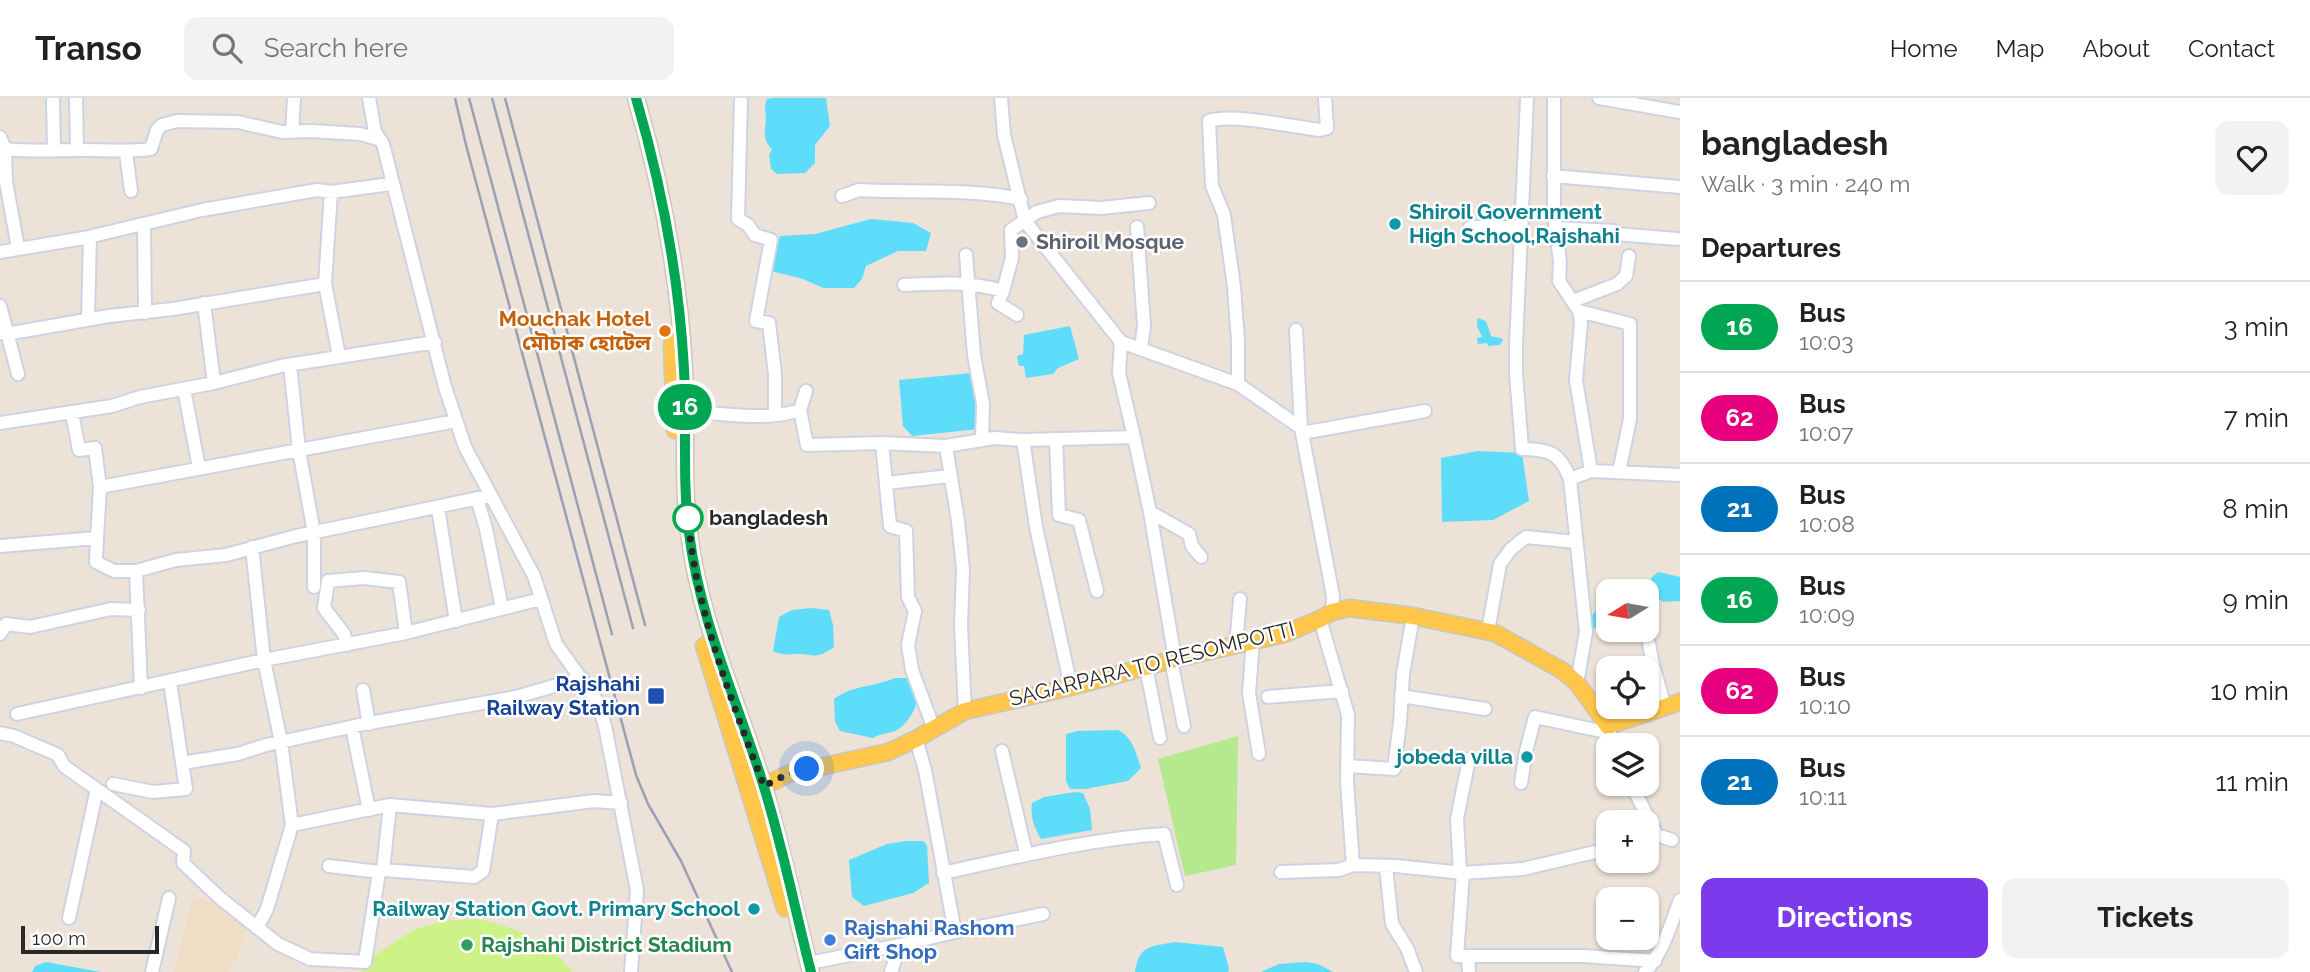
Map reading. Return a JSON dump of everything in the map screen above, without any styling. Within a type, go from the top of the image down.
[{"type":"main road","points":[[625,98],[645,164],[661,240],[669,301],[678,519],[682,556],[694,613],[806,969]]},
{"type":"main road","points":[[636,98],[667,222],[679,304],[689,533],[697,578],[707,623],[764,786],[806,969]]},
{"type":"main road","name":"SAGARPARA TO RESOMPOTTI","points":[[764,786],[788,774],[888,752],[965,711],[1284,634],[1349,608],[1413,616],[1488,631],[1563,671],[1577,683],[1610,733]]},
{"type":"main road","points":[[1615,733],[1673,705]]},
{"type":"street","points":[[53,98],[54,150]]},
{"type":"street","points":[[76,98],[77,150]]},
{"type":"street","points":[[292,132],[294,98]]},
{"type":"street","points":[[369,98],[375,132],[383,144],[391,184],[445,387],[483,497],[534,576],[556,644],[597,701],[605,726],[637,890],[631,972]]},
{"type":"street","points":[[741,98],[738,219],[748,225],[755,235],[771,240],[756,321],[769,323],[775,374],[775,415]]},
{"type":"street","points":[[1001,98],[1004,135],[1025,221],[1121,342],[1238,384],[1302,430],[1425,411]]},
{"type":"street","points":[[1238,384],[1234,287],[1224,215],[1212,186],[1209,121],[1215,118],[1233,119],[1320,130],[1327,128],[1325,98]]},
{"type":"street","points":[[1527,98],[1516,373],[1522,449],[1550,451],[1555,454],[1570,479],[1586,632],[1577,683]]},
{"type":"street","points":[[1554,98],[1553,176],[1559,281],[1576,306],[1580,330],[1576,380],[1591,471]]},
{"type":"street","points":[[1600,98],[1680,112]]},
{"type":"street","points":[[18,248],[6,182],[3,143],[29,151],[126,152],[151,149],[157,130],[162,125],[177,121],[238,122],[282,132],[360,134],[378,139]]},
{"type":"street","points":[[126,152],[131,191]]},
{"type":"street","points":[[1553,176],[1680,187]]},
{"type":"street","points":[[0,252],[90,237],[202,210],[304,192],[331,192],[391,184]]},
{"type":"street","points":[[842,196],[859,190],[996,194],[1021,199]]},
{"type":"street","points":[[331,192],[326,284],[338,356]]},
{"type":"street","points":[[1017,315],[998,303],[1012,258],[1011,230],[1037,212],[1059,206],[1101,208],[1149,203]]},
{"type":"street","points":[[144,224],[145,313]]},
{"type":"street","points":[[1137,227],[1144,326],[1141,349]]},
{"type":"street","points":[[1469,227],[1521,228]]},
{"type":"street","points":[[1555,228],[1614,231],[1616,234],[1677,239]]},
{"type":"street","points":[[88,319],[90,237]]},
{"type":"street","points":[[966,255],[974,355],[983,404],[982,440]]},
{"type":"street","points":[[1576,306],[1617,284],[1626,276],[1629,256]]},
{"type":"street","points":[[3,334],[326,284]]},
{"type":"street","points":[[904,285],[969,284],[1003,291]]},
{"type":"street","points":[[204,303],[214,383]]},
{"type":"street","points":[[0,306],[3,334],[18,374]]},
{"type":"street","points":[[1576,306],[1630,324],[1630,419],[1619,472]]},
{"type":"street","points":[[1296,330],[1302,430],[1333,596],[1326,615],[1348,715],[1347,766],[1353,865]]},
{"type":"street","points":[[0,422],[111,406],[290,365],[435,342]]},
{"type":"street","points":[[1121,342],[1119,373],[1150,512],[1184,726]]},
{"type":"street","points":[[290,365],[299,450],[314,533],[314,587]]},
{"type":"street","points":[[184,389],[199,468]]},
{"type":"street","points":[[806,391],[800,410],[807,445],[882,443],[946,446],[994,438],[1023,440],[1134,437]]},
{"type":"street","points":[[685,411],[775,415],[800,410]]},
{"type":"street","points":[[72,412],[79,450],[95,448],[100,487],[96,562],[114,571],[136,571],[176,560],[226,555],[483,497]]},
{"type":"street","points":[[100,487],[456,421]]},
{"type":"street","points":[[1056,439],[1059,515],[1079,520],[1097,591]]},
{"type":"street","points":[[1023,440],[1036,527],[1071,687]]},
{"type":"street","points":[[882,443],[890,526],[906,531],[908,597],[915,611],[908,645],[912,670],[934,729]]},
{"type":"street","points":[[946,446],[963,569],[961,626],[965,711]]},
{"type":"street","points":[[1570,479],[1591,471],[1680,475]]},
{"type":"street","points":[[886,483],[950,476]]},
{"type":"street","points":[[483,497],[486,529],[502,608]]},
{"type":"street","points":[[438,508],[456,621]]},
{"type":"street","points":[[1150,512],[1189,534],[1192,546],[1201,557]]},
{"type":"street","points":[[1488,631],[1500,564],[1511,549],[1526,537],[1576,542]]},
{"type":"street","points":[[0,546],[97,538]]},
{"type":"street","points":[[252,547],[264,660],[281,743],[292,825],[267,909],[257,928]]},
{"type":"street","points":[[136,571],[141,688]]},
{"type":"street","points":[[347,645],[344,634],[324,607],[328,581],[364,578],[398,582],[406,633]]},
{"type":"street","points":[[1236,645],[1240,599]]},
{"type":"street","points":[[18,714],[264,660],[406,633],[541,600]]},
{"type":"street","points":[[0,634],[5,624],[30,626],[111,609],[139,610]]},
{"type":"street","points":[[1347,766],[1394,769],[1413,616]]},
{"type":"street","points":[[1253,641],[1250,693],[1259,754]]},
{"type":"street","points":[[1649,644],[1653,665],[1673,705]]},
{"type":"street","points":[[1146,667],[1160,738]]},
{"type":"street","points":[[182,763],[238,754],[352,727],[516,697],[582,678]]},
{"type":"street","points":[[113,784],[153,792],[186,789],[170,682]]},
{"type":"street","points":[[363,690],[369,724]]},
{"type":"street","points":[[1268,697],[1342,691]]},
{"type":"street","points":[[1401,696],[1485,709]]},
{"type":"street","points":[[1521,783],[1535,718],[1602,733]]},
{"type":"street","points":[[352,727],[369,810]]},
{"type":"street","points":[[0,733],[14,736],[58,755],[64,766],[184,851],[183,863],[257,928],[278,944],[310,959],[365,962],[390,805]]},
{"type":"street","points":[[916,739],[925,770],[955,932]]},
{"type":"street","points":[[1002,751],[1026,853]]},
{"type":"street","points":[[1469,760],[1457,818],[1461,873],[1457,956],[1583,956],[1655,961]]},
{"type":"street","points":[[69,918],[97,789]]},
{"type":"street","points":[[292,825],[390,805],[492,814],[594,802],[621,803]]},
{"type":"street","points":[[330,866],[474,877],[484,871],[492,814]]},
{"type":"street","points":[[943,873],[1026,853],[1097,841],[1164,834],[1177,885]]},
{"type":"street","points":[[1676,840],[1680,853]]},
{"type":"street","points":[[1280,872],[1339,870],[1353,865],[1461,873],[1523,869],[1596,852]]},
{"type":"street","points":[[1386,867],[1392,924],[1407,948],[1416,972]]},
{"type":"street","points":[[152,972],[169,898]]},
{"type":"street","points":[[1645,972],[1655,961],[1677,920],[1680,900]]},
{"type":"street","points":[[806,969],[833,958],[1044,914]]},
{"type":"street","points":[[891,972],[900,945]]},
{"type":"street","points":[[1468,956],[1469,972]]},
{"type":"street","points":[[833,958],[837,972]]},
{"type":"shaded area","points":[[193,897],[250,912],[237,960],[232,959],[229,972],[174,972]]},
{"type":"green space","points":[[1238,736],[1236,865],[1185,876],[1158,759]]},
{"type":"green space","name":"Rajshahi District Stadium","points":[[478,919],[530,936],[553,951],[572,972],[361,972],[365,962],[413,930],[442,921]]},
{"type":"water","points":[[826,98],[830,126],[815,145],[815,163],[805,173],[777,174],[771,169],[769,155],[772,149],[765,137],[765,108],[767,99]]},
{"type":"water","points":[[871,219],[913,223],[931,233],[926,251],[898,251],[866,266],[862,279],[854,288],[823,288],[803,279],[771,271],[780,236],[815,234]]},
{"type":"water","points":[[1477,318],[1486,321],[1491,336],[1503,339],[1500,345],[1478,344],[1477,338],[1482,337]]},
{"type":"water","points":[[1070,326],[1079,359],[1058,368],[1053,374],[1026,378],[1024,366],[1019,366],[1017,356],[1023,354],[1024,335]]},
{"type":"water","points":[[972,373],[979,385],[979,429],[912,436],[903,426],[899,380]]},
{"type":"water","points":[[1478,451],[1522,453],[1529,501],[1493,520],[1442,522],[1441,458]]},
{"type":"water","points":[[1658,572],[1680,577],[1680,601],[1663,602],[1659,599],[1659,579],[1651,578]]},
{"type":"water","points":[[792,610],[829,610],[834,647],[815,655],[773,651],[779,617]]},
{"type":"water","points":[[1596,610],[1596,628],[1590,628],[1590,619]]},
{"type":"water","points":[[895,678],[906,678],[918,700],[903,726],[873,738],[840,731],[835,722],[834,699],[848,691]]},
{"type":"water","points":[[1118,730],[1130,741],[1141,768],[1128,781],[1070,789],[1066,781],[1066,734],[1077,731]]},
{"type":"water","points":[[1083,793],[1090,809],[1092,830],[1041,839],[1033,821],[1032,803],[1044,797]]},
{"type":"water","points":[[923,841],[927,845],[929,883],[913,893],[864,906],[852,897],[849,860],[887,844]]},
{"type":"water","points":[[1175,942],[1223,947],[1228,972],[1135,972],[1140,956],[1148,948]]},
{"type":"water","points":[[46,962],[101,972],[32,972],[35,966]]},
{"type":"water","points":[[1279,964],[1318,964],[1333,972],[1261,972]]},
{"type":"railway","points":[[455,98],[636,775],[648,804],[681,861],[732,972]]},
{"type":"railway","points":[[469,98],[612,634]]},
{"type":"railway","points":[[492,98],[633,628]]},
{"type":"railway","points":[[505,98],[645,625]]},
{"type":"bus line","name":"16","points":[[636,98],[667,222],[679,304],[685,385],[689,533],[697,578],[707,623],[764,786],[811,972]]},
{"type":"place","name":"Shiroil Government High School,Rajshahi","points":[[1395,224]]},
{"type":"place","name":"Shiroil Mosque","points":[[1022,242]]},
{"type":"place","name":"Mouchak Hotel মৌচাক হোটেল","points":[[665,331]]},
{"type":"place","name":"bangladesh","points":[[688,518]]},
{"type":"place","name":"Rajshahi Railway Station","points":[[656,696]]},
{"type":"place","name":"jobeda villa","points":[[1527,757]]},
{"type":"place","name":"Railway Station Govt. Primary School","points":[[754,909]]},
{"type":"place","name":"Rajshahi Rashom Gift Shop","points":[[830,940]]},
{"type":"place","name":"Rajshahi District Stadium","points":[[467,945]]},
{"type":"route","points":[[688,518],[707,623],[764,786],[788,774],[807,769]]}]
